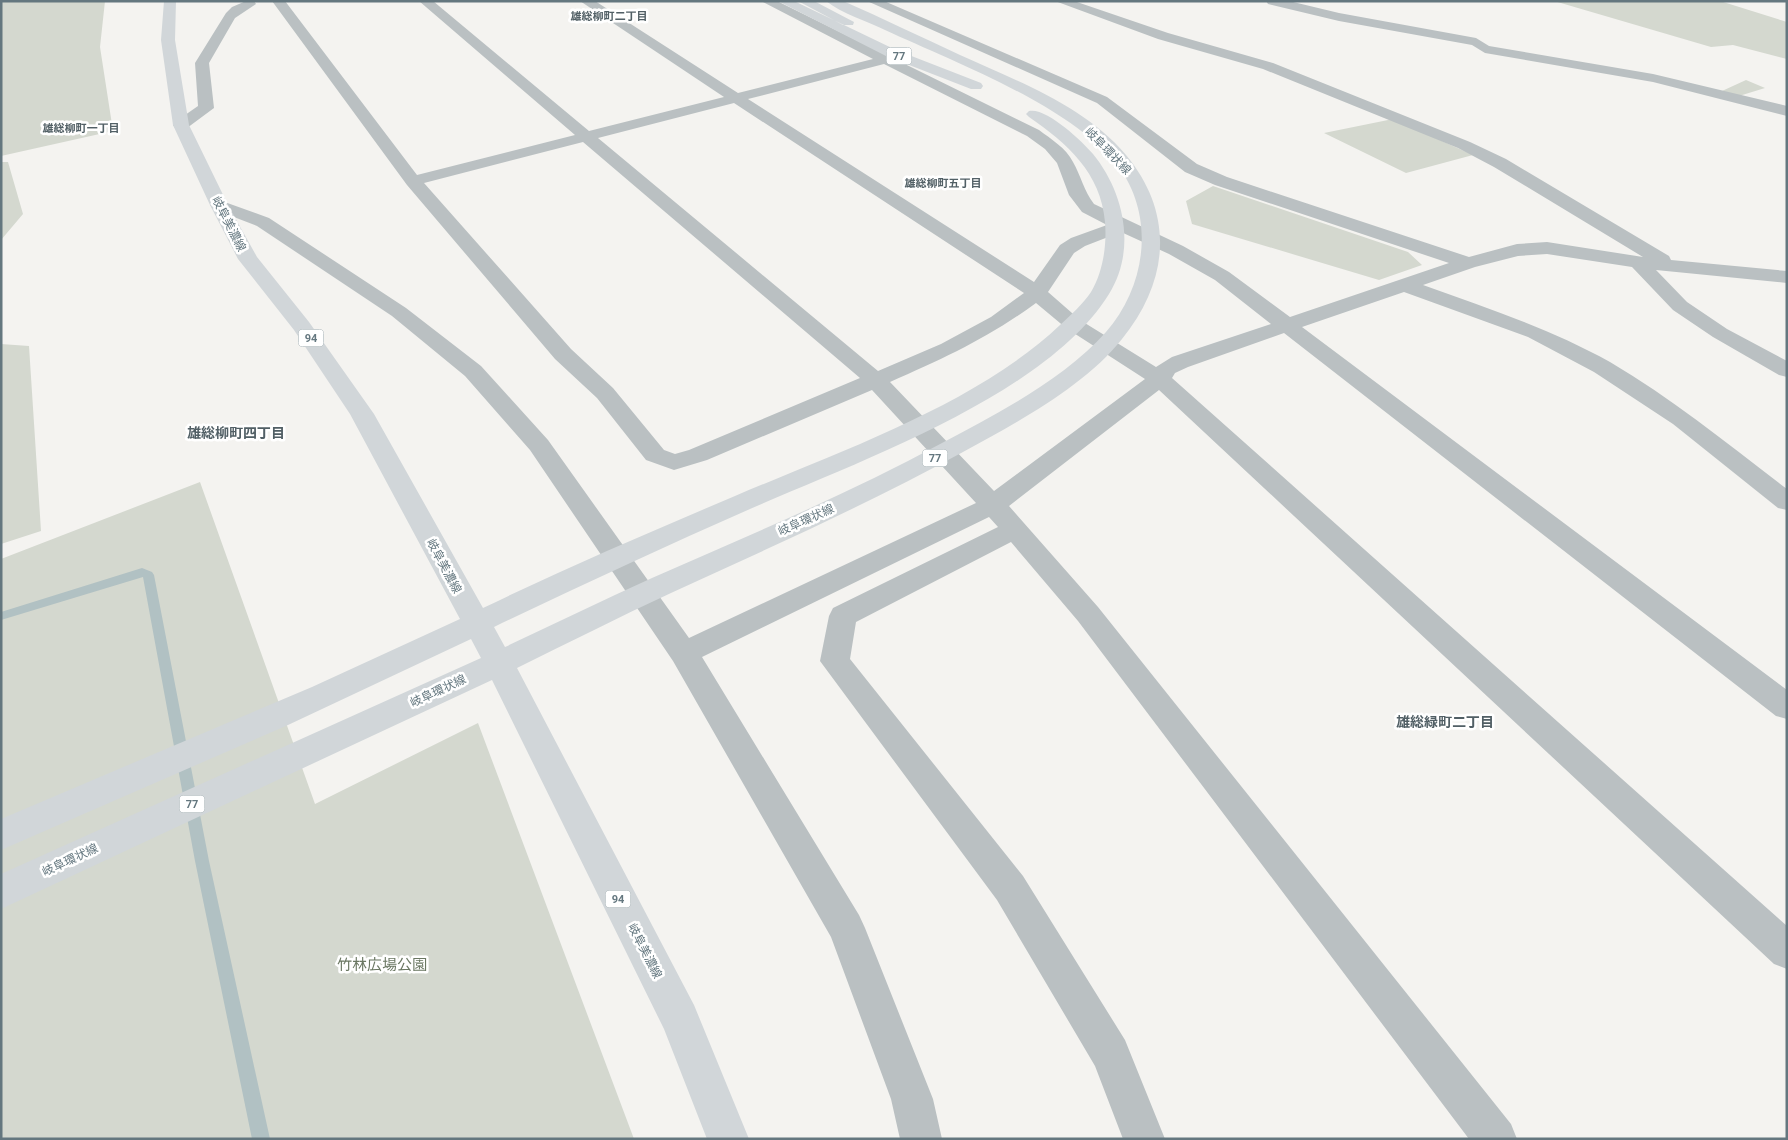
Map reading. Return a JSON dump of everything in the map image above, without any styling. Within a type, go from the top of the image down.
[{"type":"main road","name":"岐阜美濃線","points":[[170,1],[168,40],[181,125],[219,205],[248,259],[302,326],[362,414],[498,663],[680,1019],[728,1139]]},
{"type":"main road","name":"77","points":[[784,1],[891,52],[990,92]]},
{"type":"main road","name":"岐阜環状線","points":[[1,834],[370,674],[475,622],[590,569],[875,444],[959,404],[1011,374],[1064,334],[1099,296],[1112,265],[1117,235],[1117,215],[1103,178],[1084,154],[1054,126],[1020,105],[804,1]]},
{"type":"main road","name":"岐阜環状線","points":[[1,892],[498,663],[617,606],[903,476],[992,426],[1050,390],[1105,346],[1136,303],[1150,268],[1152,240],[1150,213],[1136,179],[1111,150],[1083,125],[1049,102],[832,1]]},
{"type":"main road","name":"77","points":[[852,1],[1025,80],[1049,102]]},
{"type":"street","points":[[221,4],[250,4],[267,1]]},
{"type":"street","points":[[278,1],[413,181],[563,354],[605,392],[656,455],[674,462],[698,455],[949,349],[998,321],[1038,292],[1067,250],[1117,215]]},
{"type":"street","points":[[425,1],[876,380],[1015,529],[1088,614],[1496,1139]]},
{"type":"street","points":[[586,1],[1038,292],[1074,324],[1160,379],[1787,951]]},
{"type":"street","points":[[767,1],[1033,133],[1050,146],[1065,162],[1078,195],[1088,208],[1117,215],[1222,276],[1787,707]]},
{"type":"street","points":[[873,1],[1102,100],[1191,168],[1221,181],[1468,263]]},
{"type":"street","points":[[1061,1],[1163,36],[1268,66],[1464,145],[1500,163],[1669,264]]},
{"type":"street","points":[[1272,1],[1339,17],[1476,42],[1485,49],[1653,78],[1787,110]]},
{"type":"street","points":[[181,125],[206,108],[202,63],[230,16],[236,10],[250,4]]},
{"type":"street","points":[[413,181],[884,60]]},
{"type":"street","points":[[219,205],[263,222],[399,312],[473,371],[539,444],[684,653],[846,928],[912,1099],[921,1139]]},
{"type":"street","points":[[684,653],[849,576],[993,505],[1160,379],[1166,369],[1180,362],[1286,324],[1405,286],[1468,263],[1518,250],[1547,248],[1638,262],[1787,277]]},
{"type":"street","points":[[1638,262],[1680,306],[1720,333],[1787,370]]},
{"type":"street","points":[[1405,286],[1535,333],[1602,367],[1681,419],[1787,502]]},
{"type":"street","points":[[1015,529],[844,616],[834,661],[1010,888],[1111,1054],[1144,1139]]},
{"type":"green space","points":[[1,1],[105,1],[100,47],[113,131],[1,156]]},
{"type":"green space","points":[[1554,1],[1720,1],[1787,22],[1787,59],[1733,45],[1711,47]]},
{"type":"green space","points":[[1746,80],[1765,88],[1739,96],[1722,91]]},
{"type":"green space","points":[[1393,119],[1473,155],[1406,173],[1324,133]]},
{"type":"green space","points":[[1,162],[8,162],[23,214],[1,240]]},
{"type":"green space","points":[[1213,186],[1408,252],[1422,265],[1379,280],[1192,224],[1186,201]]},
{"type":"green space","points":[[1,344],[29,346],[41,531],[1,544]]},
{"type":"green space","name":"竹林広場公園","points":[[200,482],[315,804],[478,723],[634,1139],[1,1139],[1,559]]},
{"type":"waterway","points":[[1,616],[142,572],[148,575],[202,861],[261,1139]]},
{"type":"district","name":"雄総柳町二丁目","points":[[609,16]]},
{"type":"district","name":"雄総柳町一丁目","points":[[81,128]]},
{"type":"district","name":"雄総柳町五丁目","points":[[943,183]]},
{"type":"district","name":"雄総柳町四丁目","points":[[236,433]]},
{"type":"district","name":"雄総緑町二丁目","points":[[1445,722]]}]
